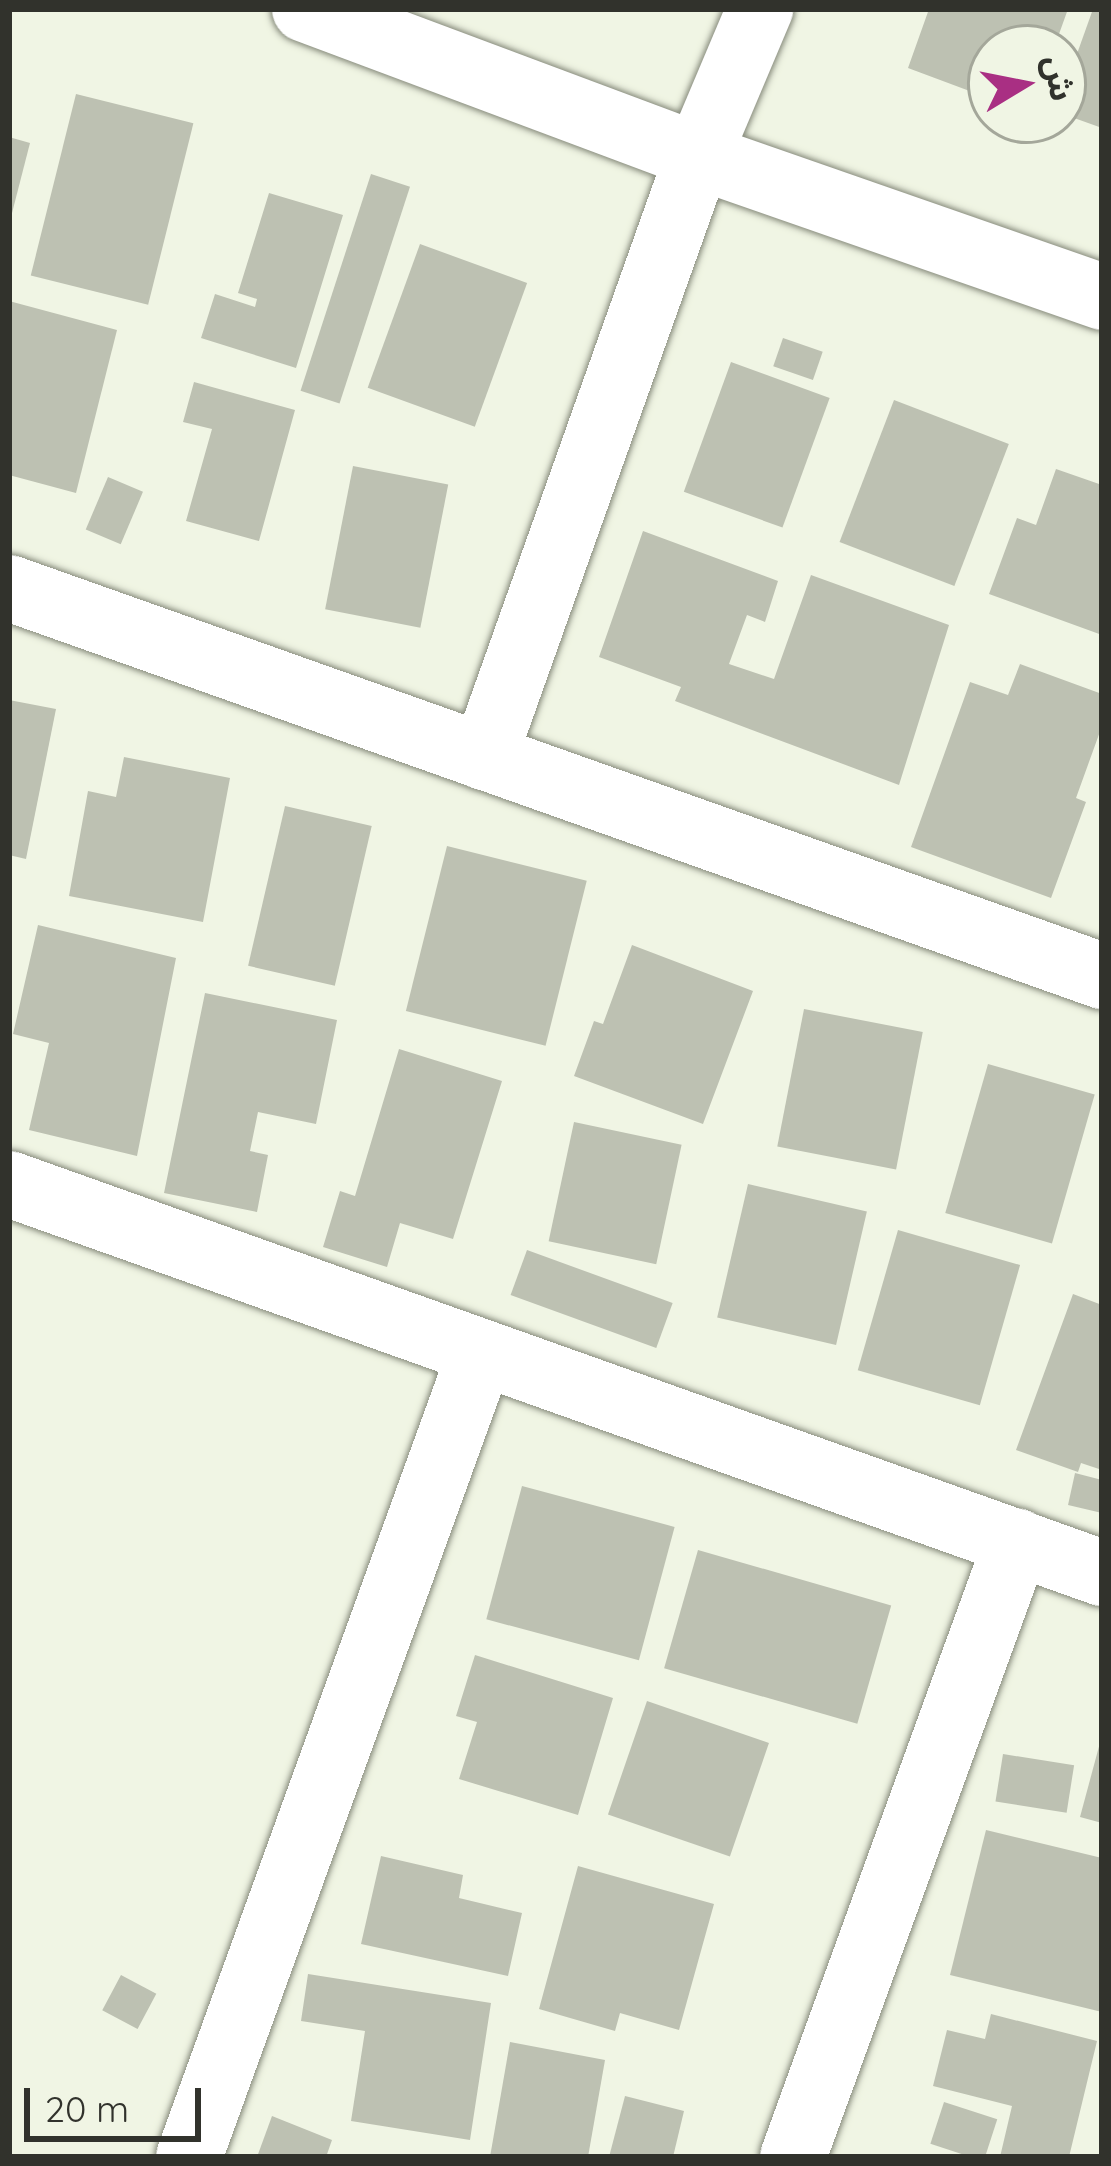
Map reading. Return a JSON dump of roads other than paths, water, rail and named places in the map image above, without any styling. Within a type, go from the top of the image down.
[{"type":"street","points":[[305,9],[698,156],[1102,297]]},
{"type":"street","points":[[484,757],[698,156],[760,9]]},
{"type":"street","points":[[9,588],[1102,976]]},
{"type":"street","points":[[9,1184],[1102,1573]]},
{"type":"street","points":[[189,2157],[481,1352]]},
{"type":"street","points":[[794,2157],[1017,1542]]}]
